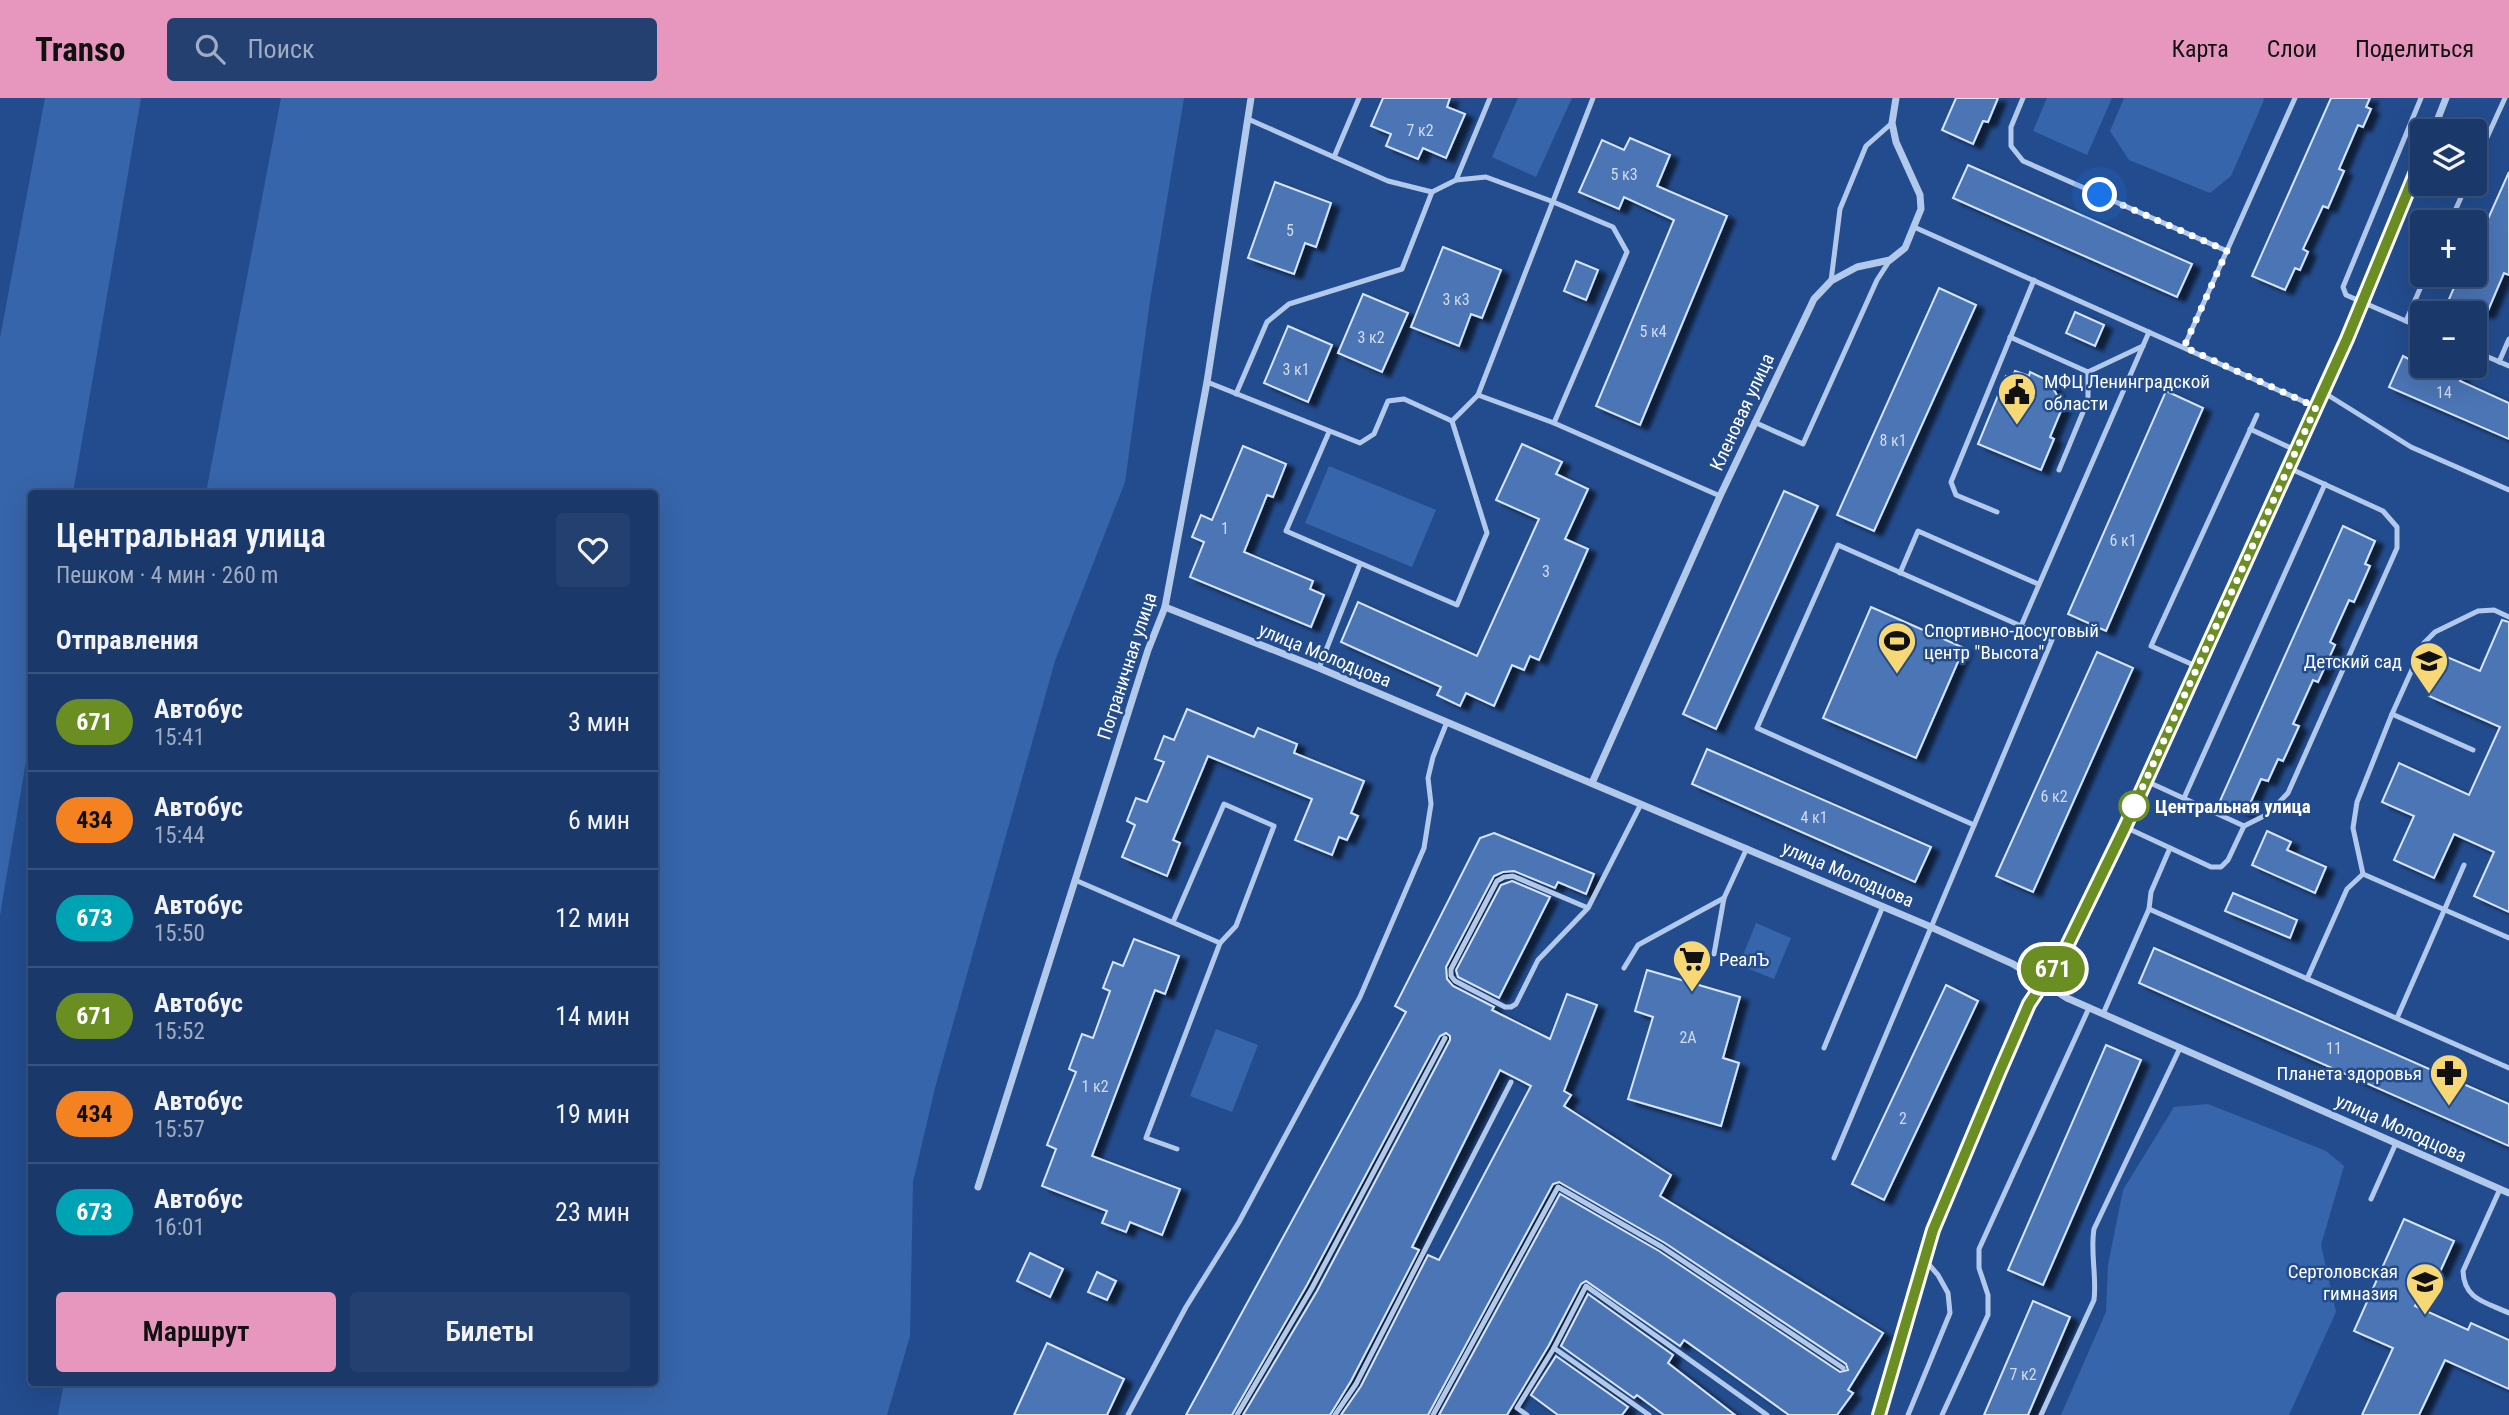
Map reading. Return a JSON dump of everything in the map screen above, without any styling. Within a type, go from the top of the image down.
[{"type":"street","name":"Пограничная улица","points":[[978,1186],[1148,650],[1165,607],[1207,382],[1251,98]]},
{"type":"street","points":[[1890,260],[1905,248],[1921,209],[1920,195],[1896,142],[1892,123],[1896,98]]},
{"type":"street","points":[[2438,119],[2446,98]]},
{"type":"street","points":[[1879,1415],[1933,1230],[1999,1073],[2029,1004],[2065,950],[2125,827],[2323,392],[2410,186]]},
{"type":"street","name":"Кленовая улица","points":[[1592,783],[1720,496],[1814,299],[1831,281],[1857,267],[1890,260]]},
{"type":"street","name":"улица Молодцова","points":[[1165,607],[1319,668],[1883,906],[2012,964],[2067,998],[2509,1193]]},
{"type":"lane","points":[[1334,157],[1359,98]]},
{"type":"lane","points":[[1456,180],[1490,98]]},
{"type":"lane","points":[[1452,421],[1478,396],[1551,201],[1593,98]]},
{"type":"lane","points":[[2023,98],[2011,127],[2011,146],[2024,161],[2227,251]]},
{"type":"lane","points":[[2184,347],[2295,98]]},
{"type":"lane","points":[[2410,323],[2346,295],[2343,287],[2421,98]]},
{"type":"lane","points":[[2487,137],[2505,98]]},
{"type":"lane","points":[[1248,119],[1388,181],[1432,192],[1456,180],[1486,177],[1613,227],[1626,251],[1554,424]]},
{"type":"lane","points":[[1831,281],[1840,209],[1866,146],[1892,123]]},
{"type":"lane","points":[[1236,394],[1267,322],[1289,304],[1402,269],[1432,192]]},
{"type":"lane","points":[[1913,227],[2316,407]]},
{"type":"lane","points":[[1754,422],[1803,444],[1877,280],[1890,260]]},
{"type":"lane","points":[[1997,512],[1956,495],[1951,482],[2034,281]]},
{"type":"lane","points":[[2406,321],[2421,287]]},
{"type":"lane","points":[[2021,626],[2149,332]]},
{"type":"lane","points":[[2010,337],[2088,372],[2143,346]]},
{"type":"lane","points":[[2499,362],[2509,339]]},
{"type":"lane","points":[[2487,357],[2509,366]]},
{"type":"lane","points":[[2059,470],[2088,401],[2088,372]]},
{"type":"lane","points":[[1207,382],[1360,443],[1374,433],[1388,401],[1404,399],[1452,421],[1487,533],[1457,606],[1286,531],[1329,432]]},
{"type":"lane","points":[[2323,392],[2411,447],[2509,490]]},
{"type":"lane","points":[[1478,396],[1554,424],[1720,496]]},
{"type":"lane","points":[[2198,667],[2151,646],[2257,415]]},
{"type":"lane","points":[[2250,429],[2297,450]]},
{"type":"lane","points":[[2125,827],[2211,867],[2221,867],[2228,860],[2244,826],[2268,814],[2288,793],[2397,548],[2397,527],[2383,511],[2289,468]]},
{"type":"lane","points":[[2184,798],[2325,484]]},
{"type":"lane","points":[[1900,573],[1919,531],[2038,584]]},
{"type":"lane","points":[[1834,1158],[2052,640],[1838,545],[1757,728],[1974,825]]},
{"type":"lane","points":[[1319,668],[1360,564]]},
{"type":"lane","points":[[2363,874],[2353,828],[2357,802],[2424,643],[2435,632],[2478,611],[2494,610],[2509,617]]},
{"type":"lane","points":[[2392,714],[2473,750]]},
{"type":"lane","points":[[1128,1415],[1185,1307],[1238,1222],[1360,997],[1424,848],[1431,804],[1428,778],[1447,722]]},
{"type":"lane","points":[[2146,781],[2244,826]]},
{"type":"lane","points":[[1173,922],[1224,804],[1274,826],[1236,926],[1220,943],[1146,1138],[1177,1149]]},
{"type":"lane","points":[[1588,908],[1513,876],[1504,877],[1497,881],[1451,969],[1451,976],[1455,981],[1505,1007],[1516,1004],[1538,960],[1588,908],[1640,804]]},
{"type":"lane","points":[[1714,954],[1724,898],[1747,848]]},
{"type":"lane","points":[[2103,1014],[2149,909],[2151,892],[2170,848]]},
{"type":"lane","points":[[2397,1018],[2464,865]]},
{"type":"lane","points":[[2363,874],[2509,939]]},
{"type":"lane","points":[[2307,979],[2347,889],[2363,874]]},
{"type":"lane","points":[[1074,880],[1220,943]]},
{"type":"lane","points":[[1624,968],[1638,945],[1724,898]]},
{"type":"lane","points":[[1824,1048],[1883,906]]},
{"type":"lane","points":[[2149,909],[2509,1068]]},
{"type":"lane","points":[[1942,1415],[1988,1315],[1988,1295],[1979,1268],[1979,1249],[2089,1008]]},
{"type":"lane","points":[[1237,1415],[1312,1288],[1445,1038]]},
{"type":"lane","points":[[2041,1415],[2094,1300],[2094,1229],[2180,1048]]},
{"type":"lane","points":[[1335,1415],[1356,1384],[1511,1082]]},
{"type":"lane","points":[[2371,1199],[2396,1143]]},
{"type":"lane","points":[[1433,1415],[1558,1187],[1662,1247],[1843,1368]]},
{"type":"lane","points":[[2500,1189],[2463,1271],[2463,1285],[2472,1296],[2509,1313]]},
{"type":"lane","points":[[1908,1415],[1950,1313],[1948,1293],[1938,1275],[1925,1261]]},
{"type":"lane","points":[[1527,1415],[1517,1408],[1554,1348],[1586,1286],[1768,1415]]},
{"type":"lane","points":[[1554,1348],[1649,1415]]},
{"type":"shaded area","points":[[45,98],[141,98],[74,490],[28,490],[28,750],[0,915],[0,338]]},
{"type":"shaded area","points":[[281,98],[1184,98],[1150,301],[1125,482],[1055,661],[935,1088],[913,1182],[910,1336],[887,1415],[58,1415],[63,1386],[658,1386],[658,490],[207,490]]},
{"type":"shaded area","points":[[1518,98],[1572,98],[1536,177],[1492,157]]},
{"type":"shaded area","points":[[2047,98],[2112,98],[2087,155],[2033,131]]},
{"type":"shaded area","points":[[2124,98],[2264,100],[2231,176],[2210,193],[2129,160],[2110,131]]},
{"type":"shaded area","points":[[1329,466],[1436,510],[1412,567],[1305,523]]},
{"type":"shaded area","points":[[1756,923],[1791,938],[1774,979],[1739,965]]},
{"type":"shaded area","points":[[1216,1029],[1258,1045],[1232,1112],[1190,1096]]},
{"type":"shaded area","points":[[2208,1104],[2326,1151],[2344,1166],[2321,1245],[2336,1312],[2289,1415],[2061,1415],[2106,1312],[2108,1265],[2123,1190],[2174,1107]]},
{"type":"building","points":[[1383,98],[1450,98],[1447,107],[1465,114],[1446,158],[1423,148],[1418,159],[1386,146],[1391,134],[1371,126]]},
{"type":"building","points":[[1956,98],[1998,98],[1988,122],[1983,121],[1973,144],[1942,130]]},
{"type":"building","points":[[2331,98],[2370,98],[2366,107],[2371,109],[2363,127],[2358,125],[2339,169],[2344,171],[2328,208],[2323,206],[2303,249],[2308,252],[2300,270],[2295,268],[2285,290],[2252,276]]},
{"type":"building","points":[[1630,138],[1670,155],[1657,186],[1727,216],[1640,425],[1596,406],[1674,220],[1624,197],[1619,209],[1579,192],[1602,140],[1624,150]]},
{"type":"building","points":[[1968,165],[2192,264],[2177,297],[1953,198]]},
{"type":"building","points":[[2509,172],[2509,275],[2504,273],[2487,313],[2487,301],[2448,301],[2454,287],[2487,287],[2487,221]]},
{"type":"building","points":[[1275,182],[1331,203],[1316,247],[1305,243],[1294,274],[1248,258]]},
{"type":"building","points":[[1443,247],[1501,270],[1482,318],[1471,314],[1459,346],[1411,327]]},
{"type":"building","points":[[1576,261],[1598,270],[1586,300],[1564,291]]},
{"type":"building","points":[[1939,288],[1976,305],[1874,531],[1837,515]]},
{"type":"building","points":[[1363,294],[1408,313],[1382,372],[1338,353]]},
{"type":"building","points":[[2075,312],[2104,325],[2095,346],[2066,333]]},
{"type":"building","points":[[1288,326],[1332,345],[1308,402],[1264,383]]},
{"type":"building","points":[[2403,356],[2410,360],[2410,378],[2461,378],[2460,381],[2509,403],[2509,439],[2389,387]]},
{"type":"building","points":[[2015,371],[2029,376],[2030,372],[2049,381],[2063,406],[2050,437],[2054,439],[2041,470],[1978,444],[2006,376],[2012,378]]},
{"type":"building","points":[[2166,391],[2203,408],[2106,631],[2068,614]]},
{"type":"building","points":[[1522,444],[1562,462],[1556,474],[1588,489],[1565,539],[1588,549],[1539,660],[1530,656],[1524,670],[1512,665],[1494,706],[1466,693],[1460,706],[1437,695],[1441,687],[1341,642],[1358,602],[1477,656],[1539,519],[1496,500]]},
{"type":"building","points":[[1243,446],[1286,464],[1273,497],[1267,495],[1244,552],[1313,581],[1310,589],[1324,595],[1311,627],[1190,577],[1204,542],[1192,537],[1201,515],[1212,520]]},
{"type":"building","points":[[1784,491],[1818,506],[1716,729],[1683,714]]},
{"type":"building","points":[[2343,526],[2375,541],[2365,564],[2370,566],[2354,602],[2349,600],[2330,642],[2335,645],[2318,682],[2313,680],[2293,724],[2299,726],[2283,761],[2278,759],[2268,781],[2261,779],[2246,813],[2220,801]]},
{"type":"building","name":"Спортивно-досуговый центр \"Высота\"","points":[[1871,607],[1964,648],[1916,758],[1823,718]]},
{"type":"building","points":[[2502,620],[2509,622],[2509,912],[2474,896],[2494,852],[2454,834],[2434,878],[2394,860],[2414,816],[2382,802],[2399,763],[2469,795],[2500,727],[2429,696],[2447,657],[2480,671]]},
{"type":"building","points":[[2097,652],[2133,668],[2033,892],[1996,876]]},
{"type":"building","points":[[1187,709],[1254,737],[1258,728],[1297,744],[1294,753],[1364,781],[1351,813],[1358,816],[1347,840],[1339,837],[1332,855],[1295,840],[1312,799],[1208,756],[1173,840],[1180,843],[1167,876],[1122,857],[1135,825],[1127,821],[1136,798],[1147,802],[1164,762],[1155,759],[1164,736],[1174,740]]},
{"type":"building","points":[[1707,749],[1931,847],[1915,882],[1692,784]]},
{"type":"building","points":[[2267,831],[2291,842],[2287,850],[2326,867],[2315,893],[2252,865]]},
{"type":"building","points":[[1494,833],[1594,874],[1586,894],[1558,882],[1555,888],[1514,871],[1494,876],[1446,967],[1447,979],[1453,986],[1494,1007],[1492,1010],[1550,1039],[1567,994],[1597,1005],[1564,1091],[1571,1095],[1564,1106],[1671,1175],[1660,1196],[1883,1333],[1848,1390],[1853,1393],[1837,1415],[1789,1415],[1684,1340],[1680,1346],[1586,1281],[1581,1284],[1549,1345],[1507,1415],[1439,1415],[1560,1194],[1659,1251],[1840,1372],[1848,1370],[1846,1364],[1665,1243],[1559,1182],[1553,1184],[1428,1415],[1341,1415],[1361,1386],[1428,1255],[1439,1260],[1531,1086],[1500,1070],[1412,1247],[1419,1250],[1351,1381],[1330,1415],[1243,1415],[1317,1291],[1450,1040],[1446,1033],[1440,1036],[1307,1285],[1232,1415],[1186,1415],[1406,1012],[1395,1006],[1480,838]]},
{"type":"building","points":[[1512,881],[1550,897],[1499,998],[1458,977],[1456,970],[1501,885]]},
{"type":"building","points":[[2233,893],[2297,920],[2290,938],[2225,911]]},
{"type":"building","points":[[1134,939],[1179,956],[1165,994],[1155,990],[1092,1156],[1180,1189],[1162,1235],[1130,1222],[1126,1232],[1102,1223],[1107,1211],[1042,1186],[1056,1149],[1047,1145],[1076,1072],[1069,1069],[1082,1034],[1093,1038],[1110,991],[1103,988],[1113,962],[1123,966]]},
{"type":"building","points":[[2154,948],[2509,1104],[2509,1146],[2139,983]]},
{"type":"building","points":[[1647,970],[1740,997],[1723,1058],[1739,1063],[1721,1126],[1628,1099],[1653,1017],[1635,1011]]},
{"type":"building","points":[[1946,985],[1978,1001],[1884,1200],[1852,1184]]},
{"type":"building","points":[[2106,1045],[2141,1060],[2043,1285],[2008,1270]]},
{"type":"building","points":[[2404,1219],[2454,1241],[2439,1274],[2431,1270],[2415,1306],[2468,1330],[2471,1323],[2509,1340],[2509,1389],[2445,1360],[2419,1415],[2362,1415],[2393,1348],[2354,1331]]},
{"type":"building","points":[[1030,1253],[1063,1269],[1050,1297],[1017,1281]]},
{"type":"building","points":[[1097,1272],[1116,1281],[1107,1300],[1088,1292]]},
{"type":"building","points":[[1588,1294],[1673,1355],[1668,1363],[1735,1415],[1664,1415],[1637,1395],[1634,1398],[1561,1346]]},
{"type":"building","points":[[2033,1301],[2070,1317],[2028,1415],[1984,1415]]},
{"type":"building","points":[[1047,1343],[1124,1379],[1107,1415],[1014,1415]]},
{"type":"building","points":[[1556,1356],[1628,1407],[1622,1415],[1558,1415],[1531,1395]]},
{"type":"bus line","name":"671","points":[[1879,1415],[1933,1230],[1999,1073],[2029,1004],[2065,950],[2125,827],[2347,339],[2410,186]]},
{"type":"place","name":"МФЦ Ленинградской области","points":[[2017,426]]},
{"type":"place","name":"Спортивно-досуговый центр \"Высота\"","points":[[1897,675]]},
{"type":"place","name":"Детский сад","points":[[2429,695]]},
{"type":"place","name":"Центральная улица","points":[[2134,806]]},
{"type":"place","name":"РеалЪ","points":[[1692,993]]},
{"type":"place","name":"Планета здоровья","points":[[2449,1107]]},
{"type":"place","name":"Сертоловская гимназия","points":[[2425,1316]]},
{"type":"route","points":[[2100,195],[2227,251],[2184,347],[2316,407],[2134,806]]}]
